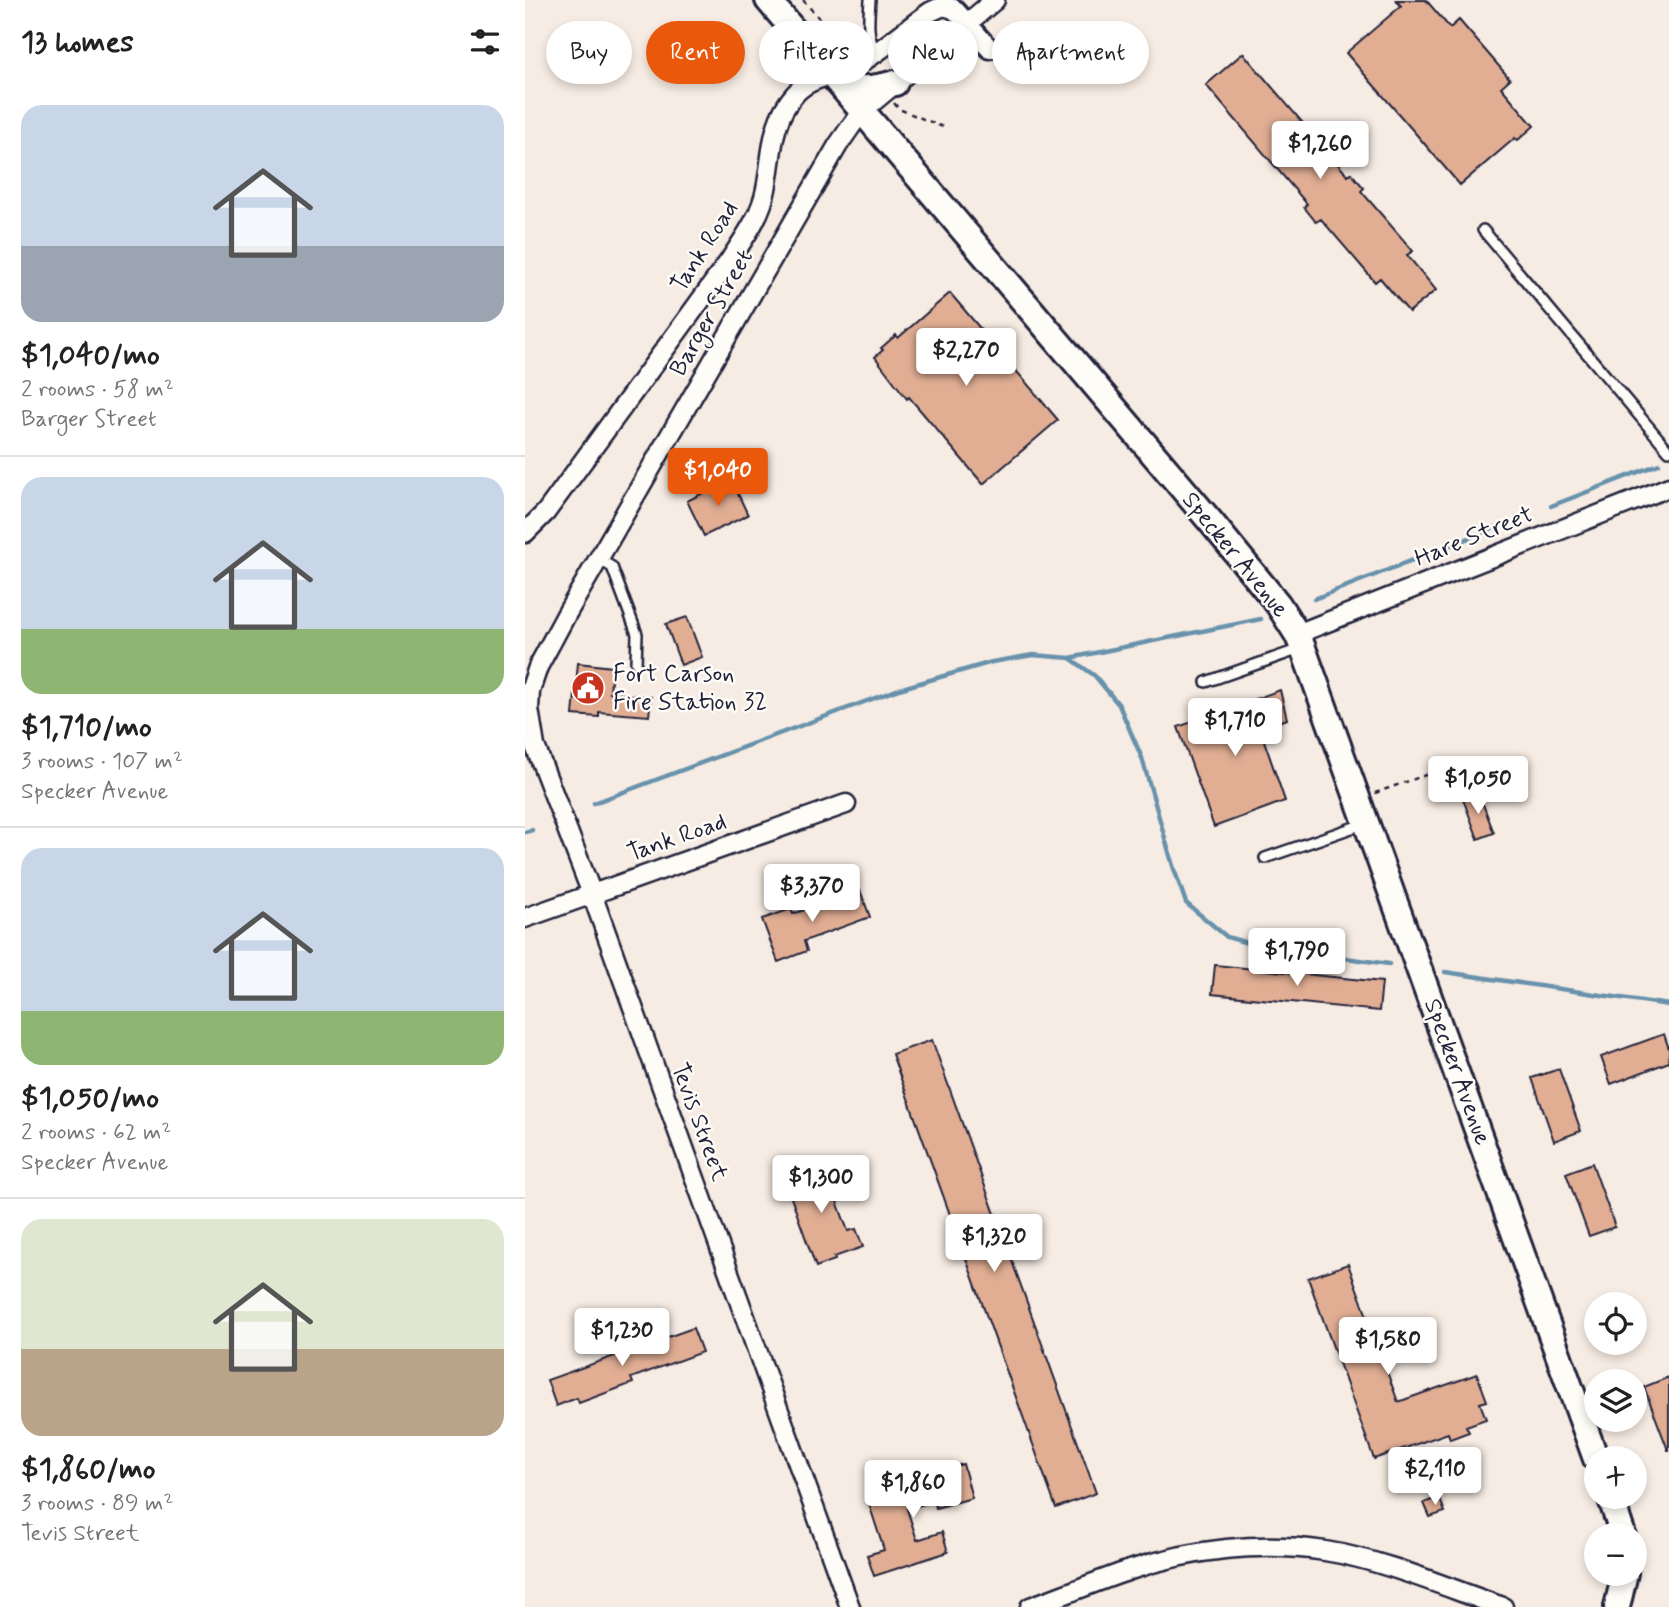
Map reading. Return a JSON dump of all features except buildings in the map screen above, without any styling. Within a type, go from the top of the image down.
[{"type":"street","name":"Specker Avenue","points":[[768,0],[786,21]]},
{"type":"street","name":"Barger Street","points":[[970,21],[995,0]]},
{"type":"street","name":"Tank Road","points":[[918,21],[943,6],[954,9],[966,21]]},
{"type":"street","name":"Tank Road","points":[[978,35],[990,49]]},
{"type":"street","name":"Tank Road","points":[[876,52],[888,43]]},
{"type":"street","name":"Tank Road","points":[[525,533],[546,512],[730,260],[754,223],[766,190],[774,131],[786,106],[801,87],[811,84]]},
{"type":"street","name":"Specker Avenue","points":[[839,84],[1211,522],[1273,598],[1300,641],[1592,1446]]},
{"type":"street","points":[[844,84],[862,90],[890,84]]},
{"type":"street","name":"Barger Street","points":[[527,691],[598,559],[838,145],[861,111],[894,84]]},
{"type":"street","name":"Hare Street","points":[[1300,641],[1669,487]]},
{"type":"street","name":"Tevis Street","points":[[527,691],[535,746],[592,894],[850,1607]]},
{"type":"street","name":"Tank Road","points":[[525,918],[846,804]]},
{"type":"street","points":[[1030,1607],[1053,1603],[1159,1561],[1212,1551],[1278,1546],[1326,1551],[1365,1560],[1503,1607]]},
{"type":"street","points":[[1617,1607],[1622,1586]]},
{"type":"lane","points":[[870,0],[870,43],[876,52]]},
{"type":"lane","points":[[1483,230],[1669,451]]},
{"type":"lane","points":[[598,559],[612,567],[637,634],[636,663]]},
{"type":"lane","points":[[1206,682],[1300,641]]},
{"type":"lane","points":[[1265,858],[1367,823]]},
{"type":"path","points":[[1359,799],[1434,772]]},
{"type":"waterway","points":[[1551,506],[1659,464]]},
{"type":"waterway","points":[[1314,599],[1502,525]]},
{"type":"waterway","points":[[1070,658],[1261,619]]},
{"type":"waterway","points":[[594,803],[899,689],[992,662],[1033,655],[1070,658],[1095,676],[1119,705],[1142,758],[1186,903],[1227,937],[1258,946],[1389,964]]},
{"type":"waterway","points":[[525,832],[532,830]]},
{"type":"waterway","points":[[1445,972],[1669,1005]]},
{"type":"place","name":"Fort Carson Fire Station 32","points":[[588,688]]}]
